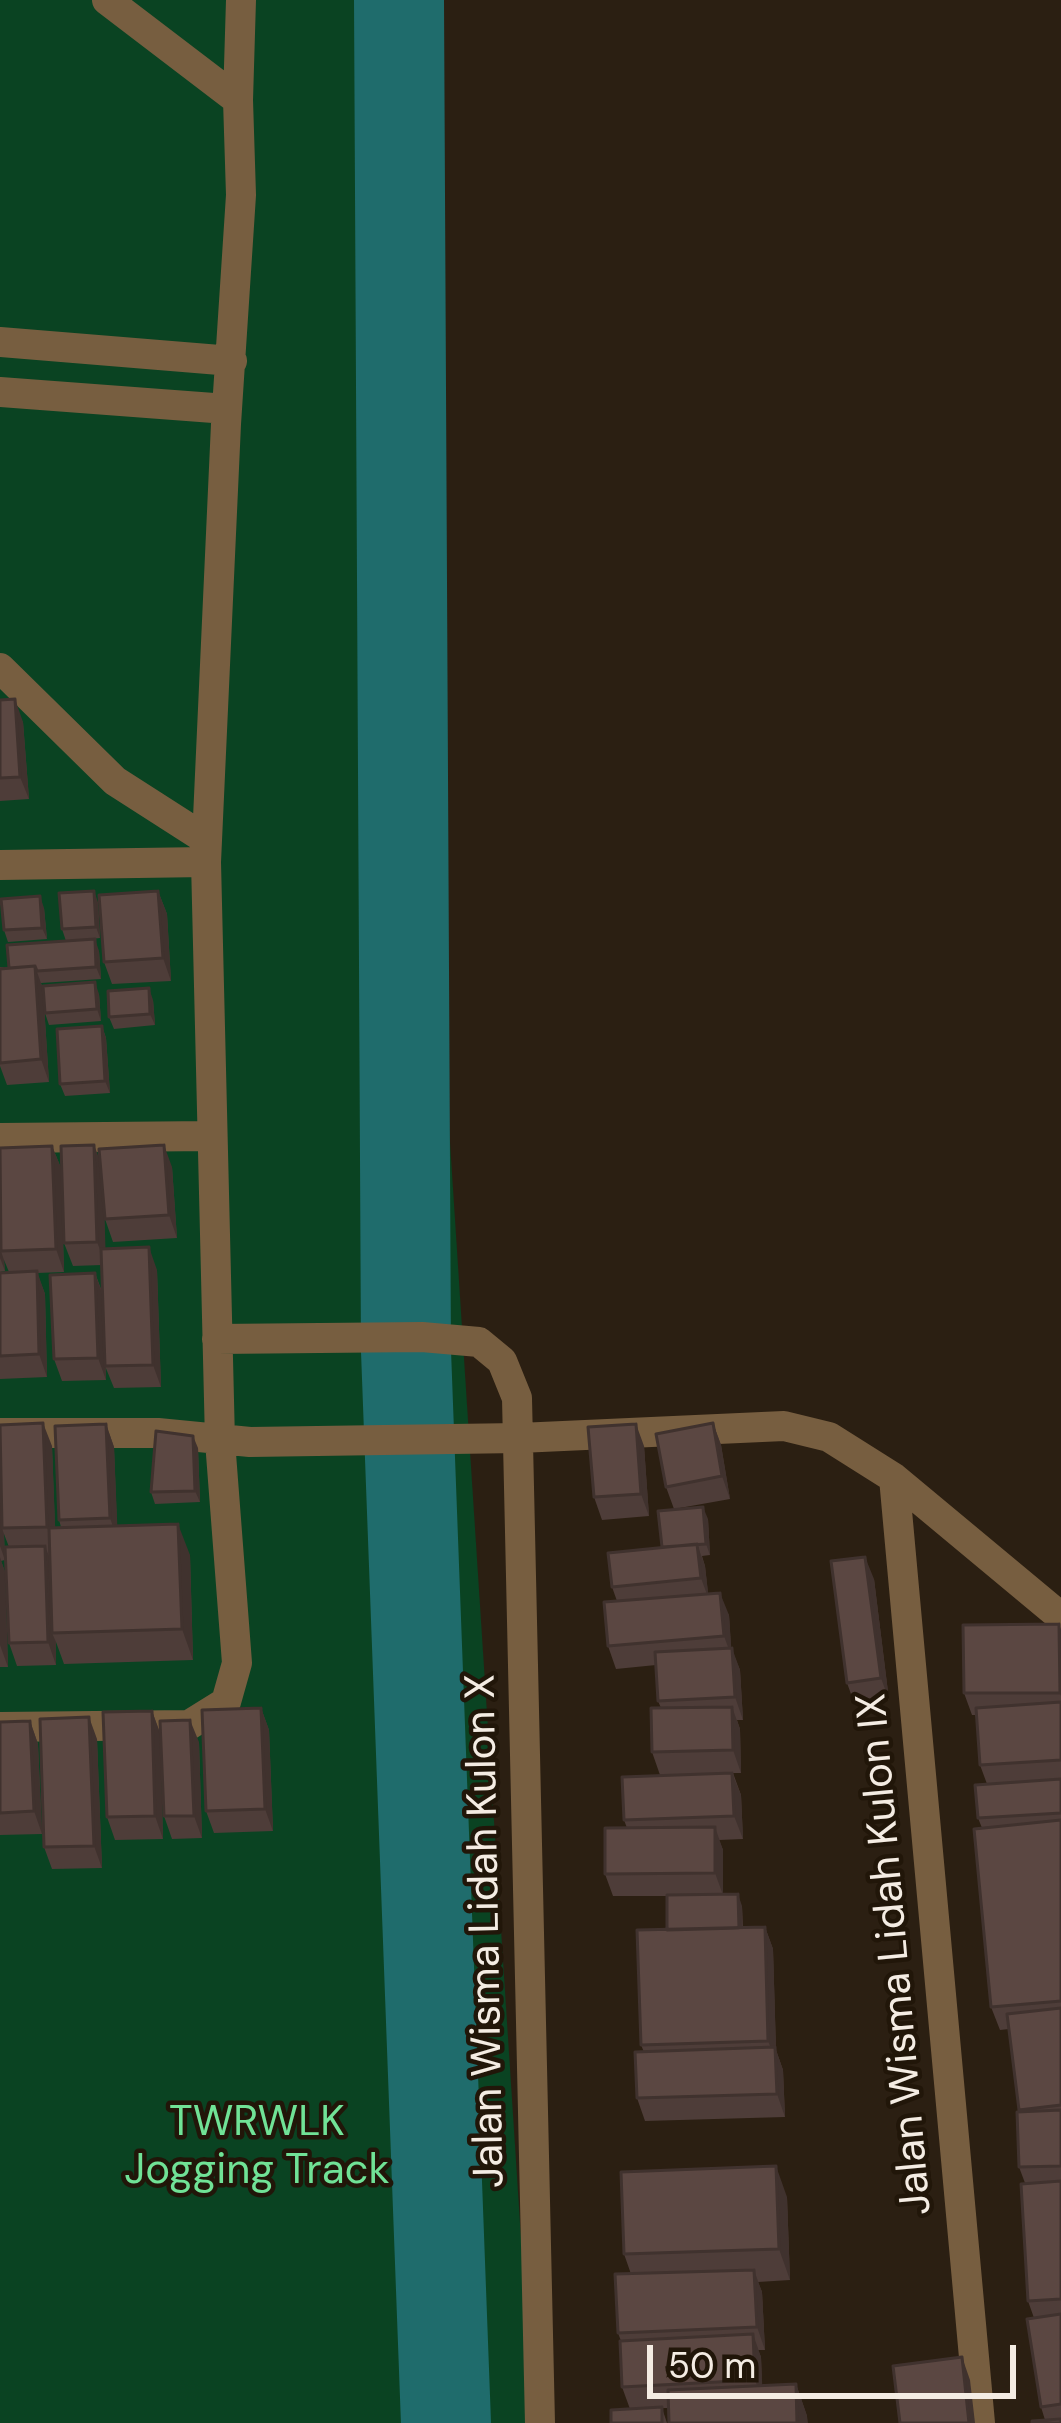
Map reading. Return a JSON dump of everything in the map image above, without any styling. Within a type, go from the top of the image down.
[{"type":"street","points":[[107,0],[238,100]]},
{"type":"street","points":[[0,1727],[189,1725],[226,1702],[237,1664],[220,1442],[207,851],[226,410],[241,195],[241,0]]},
{"type":"street","points":[[0,342],[232,361]]},
{"type":"street","points":[[0,392],[226,410]]},
{"type":"street","points":[[0,668],[115,781],[207,851]]},
{"type":"street","points":[[0,865],[207,851]]},
{"type":"street","points":[[0,1138],[210,1136]]},
{"type":"street","name":"Jalan Wisma Lidah Kulon X","points":[[217,1339],[422,1337],[479,1342],[502,1361],[517,1398],[540,2423]]},
{"type":"street","points":[[0,1433],[158,1433],[220,1442],[519,1438],[784,1426],[830,1437],[894,1478],[1061,1618]]},
{"type":"street","name":"Jalan Wisma Lidah Kulon IX","points":[[894,1478],[980,2423]]},
{"type":"green space","name":"TWRWLK Jogging Track","points":[[0,0],[376,0],[533,2423],[0,2423]]},
{"type":"building","points":[[15,699],[20,777],[0,778],[0,700]]},
{"type":"building","points":[[94,891],[96,927],[62,929],[59,893]]},
{"type":"building","points":[[158,891],[163,958],[104,962],[99,895]]},
{"type":"building","points":[[40,896],[42,928],[4,930],[1,899]]},
{"type":"building","points":[[95,939],[96,967],[9,968],[7,945]]},
{"type":"building","points":[[35,966],[41,1059],[0,1063],[0,969]]},
{"type":"building","points":[[95,982],[97,1009],[45,1013],[43,986]]},
{"type":"building","points":[[149,988],[150,1014],[109,1017],[108,991]]},
{"type":"building","points":[[102,1026],[105,1081],[60,1084],[57,1029]]},
{"type":"building","points":[[94,1145],[97,1242],[64,1243],[61,1146]]},
{"type":"building","points":[[164,1145],[169,1215],[105,1219],[99,1149]]},
{"type":"building","points":[[52,1146],[56,1249],[1,1251],[0,1148]]},
{"type":"building","points":[[149,1247],[153,1365],[105,1366],[101,1249]]},
{"type":"building","points":[[37,1271],[39,1354],[0,1356],[0,1273]]},
{"type":"building","points":[[95,1273],[98,1358],[54,1359],[50,1275]]},
{"type":"building","points":[[43,1423],[47,1527],[2,1528],[0,1425]]},
{"type":"building","points":[[713,1423],[722,1476],[666,1487],[656,1434]]},
{"type":"building","points":[[106,1424],[110,1518],[59,1520],[55,1426]]},
{"type":"building","points":[[636,1424],[641,1494],[594,1497],[588,1427]]},
{"type":"building","points":[[156,1431],[193,1436],[195,1491],[151,1492]]},
{"type":"building","points":[[703,1507],[706,1544],[662,1547],[658,1511]]},
{"type":"building","points":[[178,1524],[182,1629],[52,1633],[49,1528]]},
{"type":"building","points":[[697,1544],[701,1578],[612,1587],[608,1553]]},
{"type":"building","points":[[45,1546],[48,1642],[9,1643],[5,1547]]},
{"type":"building","points":[[865,1557],[881,1678],[847,1683],[831,1561]]},
{"type":"building","points":[[720,1593],[724,1636],[608,1646],[604,1602]]},
{"type":"building","points":[[1059,1624],[1060,1693],[964,1693],[963,1625]]},
{"type":"building","points":[[732,1648],[735,1697],[658,1701],[655,1652]]},
{"type":"building","points":[[1061,1702],[1061,1760],[980,1765],[976,1708]]},
{"type":"building","points":[[732,1707],[733,1750],[652,1752],[651,1708]]},
{"type":"building","points":[[261,1708],[265,1809],[206,1811],[202,1710]]},
{"type":"building","points":[[152,1711],[155,1816],[107,1817],[103,1712]]},
{"type":"building","points":[[89,1717],[94,1846],[44,1847],[40,1719]]},
{"type":"building","points":[[190,1720],[194,1816],[164,1816],[160,1721]]},
{"type":"building","points":[[30,1721],[34,1811],[0,1813],[0,1722]]},
{"type":"building","points":[[732,1773],[734,1816],[624,1820],[622,1777]]},
{"type":"building","points":[[1061,1779],[1061,1813],[978,1818],[975,1785]]},
{"type":"building","points":[[1061,1820],[1061,2001],[991,2007],[974,1829]]},
{"type":"building","points":[[715,1827],[715,1873],[605,1874],[605,1828]]},
{"type":"building","points":[[738,1894],[739,1928],[667,1930],[667,1895]]},
{"type":"building","points":[[765,1927],[768,2041],[641,2045],[637,1930]]},
{"type":"building","points":[[1061,2008],[1061,2105],[1019,2110],[1007,2014]]},
{"type":"building","points":[[775,2047],[777,2094],[637,2098],[635,2052]]},
{"type":"building","points":[[1061,2110],[1061,2166],[1019,2167],[1017,2112]]},
{"type":"building","points":[[776,2166],[779,2249],[624,2254],[621,2172]]},
{"type":"building","points":[[1061,2181],[1061,2299],[1028,2301],[1021,2184]]},
{"type":"building","points":[[754,2270],[757,2327],[618,2333],[615,2274]]},
{"type":"building","points":[[1061,2314],[1061,2404],[1041,2407],[1027,2319]]},
{"type":"building","points":[[753,2334],[755,2380],[622,2387],[620,2341]]},
{"type":"building","points":[[962,2357],[969,2423],[900,2423],[893,2366]]},
{"type":"building","points":[[796,2384],[797,2423],[669,2423],[668,2390]]},
{"type":"building","points":[[662,2407],[662,2423],[611,2423],[611,2410]]},
{"type":"waterway","points":[[399,0],[406,1351],[446,2423]]}]
